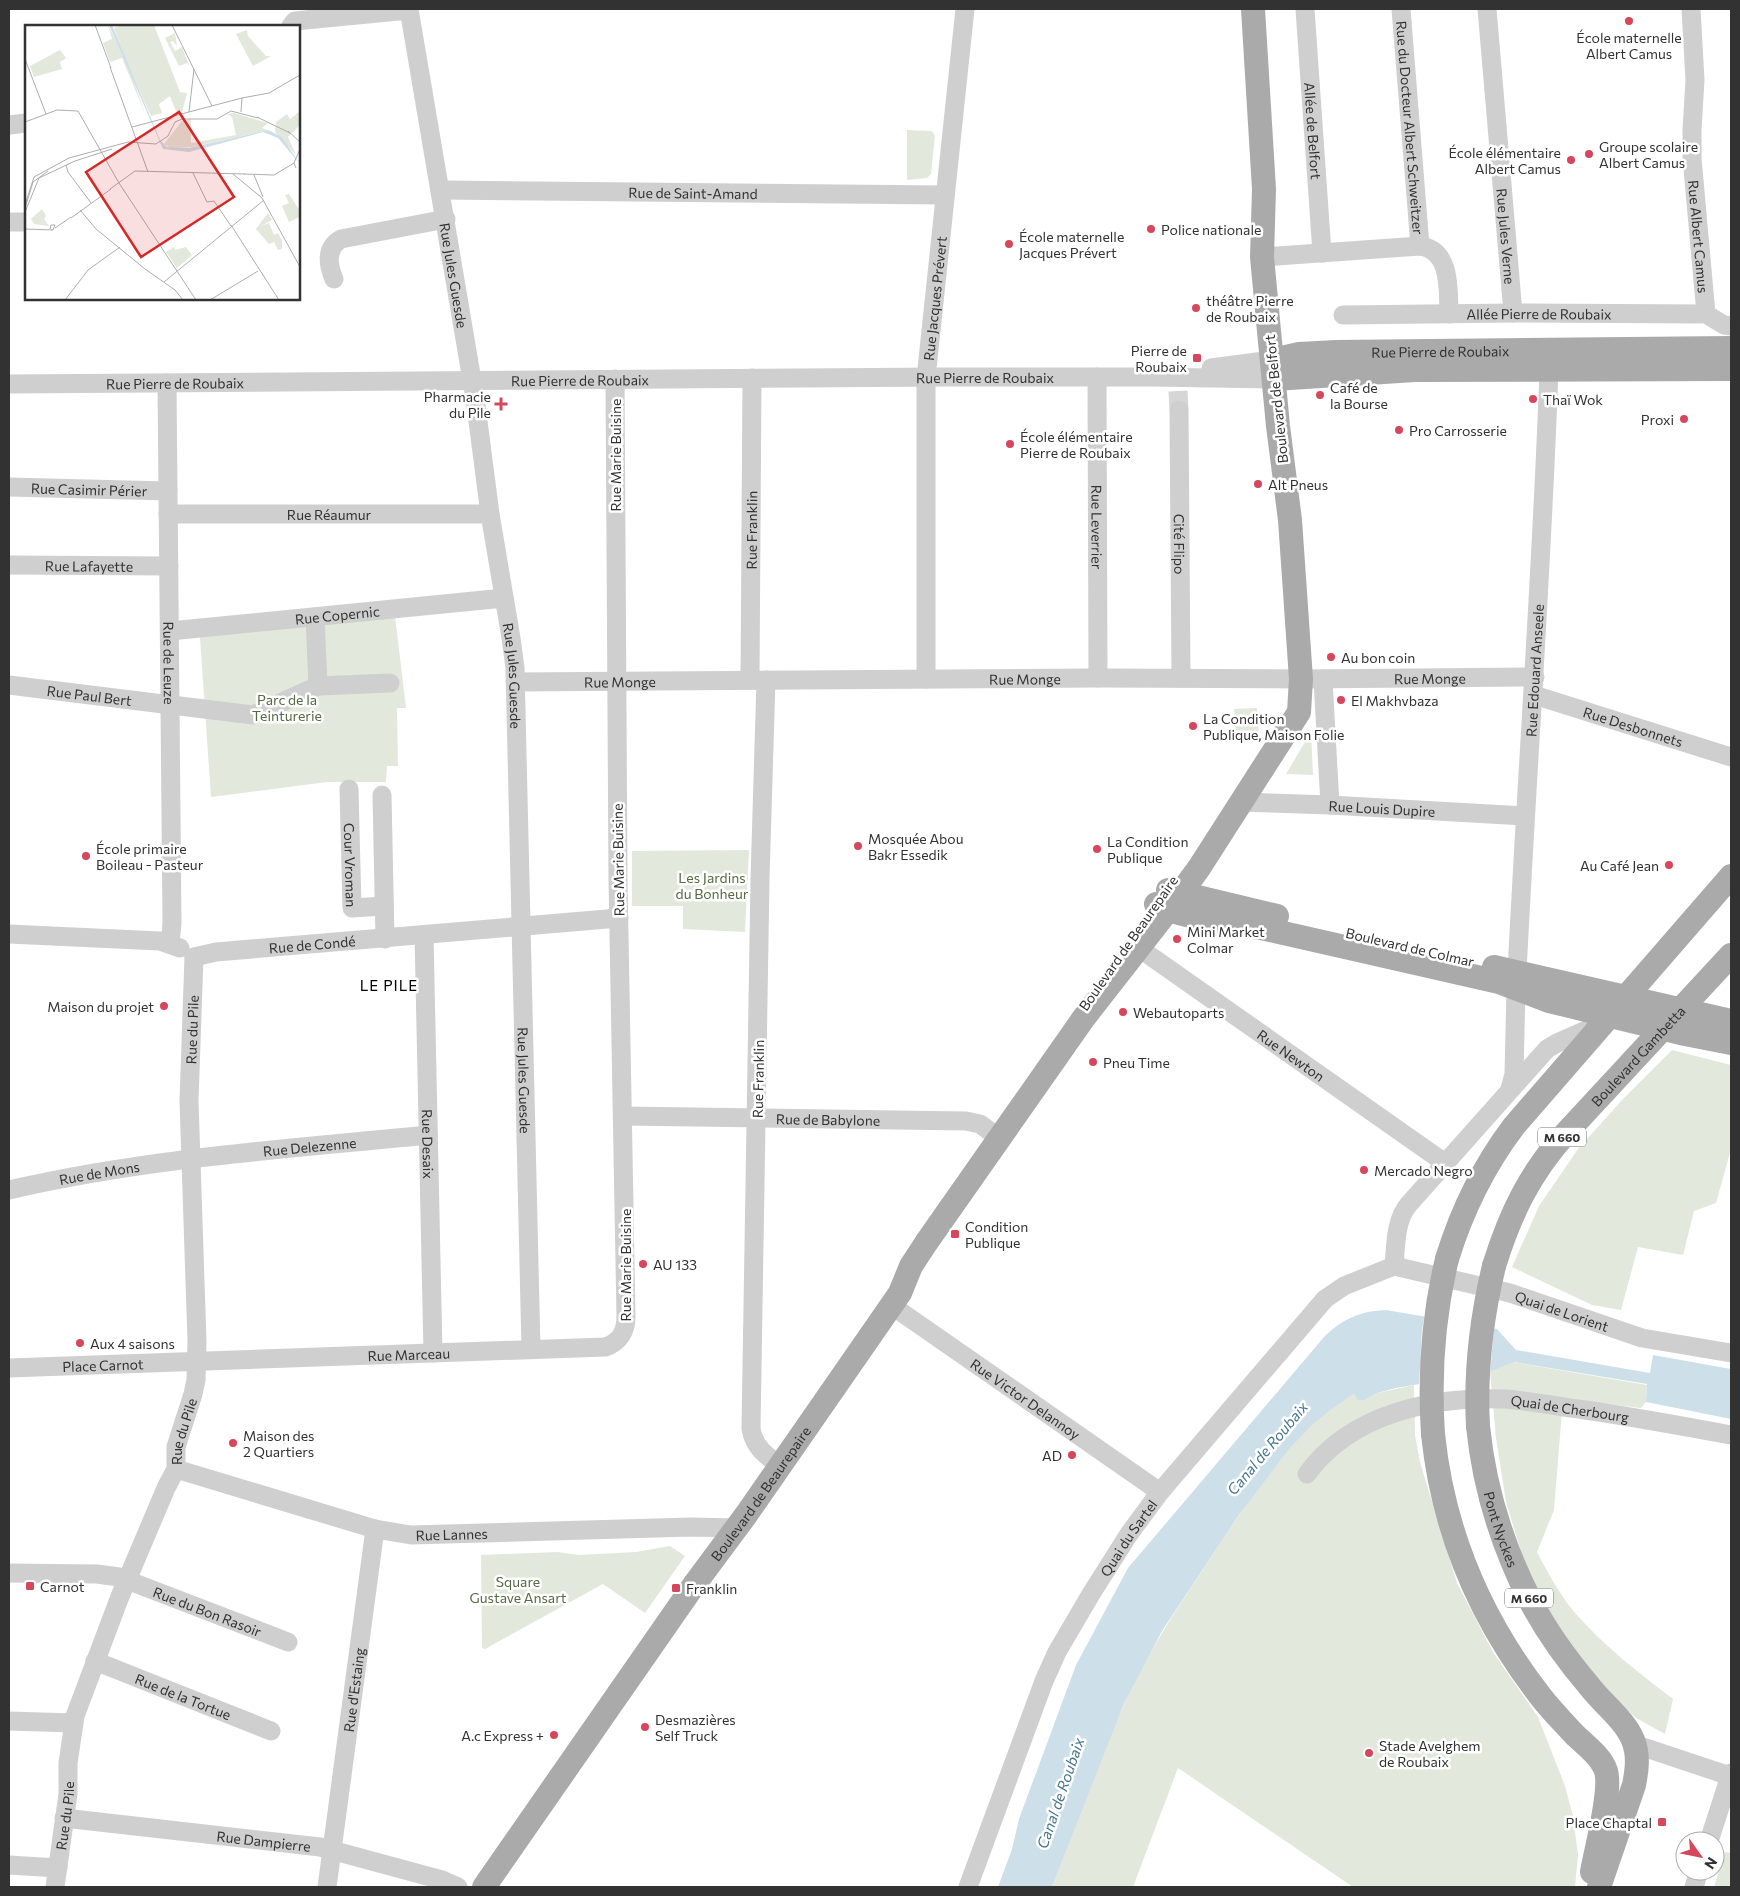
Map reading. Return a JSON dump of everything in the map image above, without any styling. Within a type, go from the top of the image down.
[{"type":"main road","name":"Boulevard de Belfort","points":[[1253,9],[1264,189],[1270,218],[1267,257],[1280,368],[1292,410],[1290,520],[1312,679]]},
{"type":"main road","name":"Rue Pierre de Roubaix","points":[[1280,368],[1307,353],[1731,348]]},
{"type":"main road","name":"Rue Pierre de Roubaix","points":[[1280,368],[1399,370],[1731,369]]},
{"type":"main road","name":"Boulevard de Beaurepaire","points":[[487,1886],[694,1585],[781,1466],[891,1305],[902,1288],[915,1259],[999,1138],[1083,1018],[1139,948],[1200,842],[1240,802],[1297,719],[1312,679]]},
{"type":"main road","name":"M 660","points":[[1589,1887],[1608,1787],[1604,1766],[1527,1679],[1499,1638],[1465,1568],[1450,1525],[1438,1474],[1432,1434],[1432,1345],[1437,1306],[1447,1259],[1462,1215],[1477,1183],[1495,1152],[1524,1112],[1731,876]]},
{"type":"main road","points":[[1663,1028],[1651,1016],[1653,1003],[1665,970],[1716,911],[1731,883]]},
{"type":"main road","name":"Boulevard de Beaurepaire","points":[[1029,1095],[1076,1018],[1167,899]]},
{"type":"main road","name":"Boulevard de Colmar","points":[[1167,899],[1228,925],[1261,928],[1499,982],[1517,980],[1626,997],[1731,1021]]},
{"type":"main road","name":"Boulevard Gambetta","points":[[1494,1266],[1513,1212],[1525,1188],[1544,1160],[1560,1140],[1731,955]]},
{"type":"main road","name":"Boulevard de Colmar","points":[[1517,980],[1549,1000],[1606,1019],[1637,1022],[1731,1043]]},
{"type":"main road","points":[[1544,1160],[1566,1120],[1622,1057],[1635,1033],[1637,1008],[1626,997]]},
{"type":"main road","name":"Pont Nyckes","points":[[1494,1266],[1481,1331],[1477,1377],[1478,1426],[1485,1471],[1495,1513],[1507,1548],[1530,1599],[1555,1643],[1591,1689],[1625,1727],[1634,1744]]},
{"type":"main road","name":"M 660","points":[[1599,1887],[1634,1785],[1637,1768],[1634,1744]]},
{"type":"street","points":[[292,25],[295,21],[409,9]]},
{"type":"street","name":"Rue Jules Guesde","points":[[409,9],[446,219],[472,380],[490,514],[511,638],[515,682],[531,1349]]},
{"type":"street","name":"Rue Jacques Prévert","points":[[926,679],[926,378],[965,9]]},
{"type":"street","name":"Allée de Belfort","points":[[1305,9],[1322,254]]},
{"type":"street","name":"Rue du Docteur Albert Schweitzer","points":[[1401,9],[1420,246]]},
{"type":"street","name":"Rue Jules Verne","points":[[1487,9],[1513,313]]},
{"type":"street","name":"Rue Albert Camus","points":[[1691,9],[1695,80],[1692,158],[1706,314]]},
{"type":"street","points":[[9,125],[25,122]]},
{"type":"street","name":"Rue de Saint-Amand","points":[[441,190],[945,195]]},
{"type":"street","points":[[334,280],[329,266],[329,255],[334,245],[341,238],[446,219]]},
{"type":"street","points":[[9,222],[25,222]]},
{"type":"street","name":"Rue du Docteur Albert Schweitzer","points":[[1267,257],[1420,246],[1428,248],[1441,259],[1445,267],[1448,277],[1449,314]]},
{"type":"street","name":"Allée Pierre de Roubaix","points":[[1343,315],[1513,313],[1706,314],[1724,325],[1731,326]]},
{"type":"street","name":"Rue Pierre de Roubaix","points":[[9,384],[1151,377],[1280,368]]},
{"type":"street","name":"Rue Pierre de Roubaix","points":[[1151,377],[1178,384],[1280,368]]},
{"type":"street","name":"Rue Edouard Anseele","points":[[1517,980],[1534,686],[1549,369]]},
{"type":"street","name":"Rue Leverrier","points":[[1097,377],[1098,678]]},
{"type":"street","name":"Rue Franklin","points":[[752,378],[760,879],[758,1118],[751,1429],[753,1440],[758,1448],[781,1466]]},
{"type":"street","name":"Rue Marie Buisine","points":[[615,379],[616,681],[626,1317],[625,1328],[618,1340]]},
{"type":"street","name":"Rue de Leuze","points":[[167,383],[172,923],[170,944]]},
{"type":"street","name":"Cité Flipo","points":[[1179,410],[1181,678]]},
{"type":"street","name":"Rue Casimir Périer","points":[[9,487],[168,491]]},
{"type":"street","name":"Rue Réaumur","points":[[168,514],[490,514]]},
{"type":"street","name":"Rue Lafayette","points":[[9,565],[169,566]]},
{"type":"street","name":"Rue Copernic","points":[[170,631],[504,598]]},
{"type":"street","points":[[315,617],[318,686],[390,683]]},
{"type":"street","name":"Rue Monge","points":[[515,682],[1181,678],[1312,679],[1534,686]]},
{"type":"street","points":[[1312,679],[1330,805]]},
{"type":"street","name":"Rue Paul Bert","points":[[9,685],[253,715],[318,686]]},
{"type":"street","name":"Rue Desbonnets","points":[[1534,686],[1731,756]]},
{"type":"street","name":"Cour Vroman","points":[[349,789],[352,908],[384,906]]},
{"type":"street","name":"Cour Vroman","points":[[382,794],[385,939]]},
{"type":"street","name":"Rue Louis Dupire","points":[[1240,802],[1525,816]]},
{"type":"street","name":"Rue de Condé","points":[[194,957],[216,952],[619,918]]},
{"type":"street","points":[[9,934],[160,941],[170,944],[194,957]]},
{"type":"street","name":"Rue Desaix","points":[[424,935],[433,1353]]},
{"type":"street","name":"Rue Newton","points":[[1139,948],[1445,1163]]},
{"type":"street","name":"Rue du Pile","points":[[55,1887],[68,1789],[68,1763],[73,1723],[127,1579],[176,1469],[176,1447],[193,1394],[197,1362],[189,1089],[194,957]]},
{"type":"street","points":[[1509,1090],[1514,1074],[1517,980]]},
{"type":"street","points":[[1394,1266],[1401,1216],[1409,1204],[1509,1090],[1551,1046],[1606,1019]]},
{"type":"street","name":"Rue de Babylone","points":[[623,1116],[966,1121],[980,1124],[999,1138]]},
{"type":"street","name":"Rue Delezenne","points":[[191,1158],[428,1135]]},
{"type":"street","name":"Rue de Mons","points":[[9,1190],[73,1175],[191,1158]]},
{"type":"street","name":"Quai de Lorient","points":[[1394,1266],[1510,1293],[1642,1338],[1731,1353]]},
{"type":"street","name":"Quai du Sartel","points":[[968,1887],[1050,1667],[1066,1636],[1139,1520],[1160,1492],[1325,1299],[1344,1286],[1394,1266]]},
{"type":"street","name":"Rue Victor Delannoy","points":[[891,1305],[1160,1492]]},
{"type":"street","name":"Rue Marceau","points":[[197,1362],[605,1347],[618,1340]]},
{"type":"street","name":"Place Carnot","points":[[9,1368],[197,1362]]},
{"type":"street","name":"Quai de Cherbourg","points":[[1307,1474],[1322,1455],[1351,1432],[1379,1418],[1408,1410],[1474,1400],[1507,1400],[1641,1418],[1731,1435]]},
{"type":"street","name":"Rue Lannes","points":[[176,1469],[374,1529],[424,1536],[691,1527],[737,1528]]},
{"type":"street","name":"Rue d'Estaing","points":[[327,1887],[374,1529]]},
{"type":"street","points":[[9,1573],[97,1574],[127,1579]]},
{"type":"street","name":"Rue du Bon Rasoir","points":[[127,1579],[288,1642]]},
{"type":"street","name":"Rue de la Tortue","points":[[95,1661],[271,1731]]},
{"type":"street","points":[[9,1721],[73,1723]]},
{"type":"street","points":[[1634,1744],[1731,1774],[1712,1831]]},
{"type":"street","name":"Rue Dampierre","points":[[64,1818],[311,1846],[333,1850],[442,1880],[458,1887]]},
{"type":"street","points":[[9,1865],[58,1868]]},
{"type":"green space","points":[[907,130],[931,131],[935,135],[931,174],[927,178],[907,180]]},
{"type":"green space","name":"Parc de la Teinturerie","points":[[395,616],[406,708],[397,708],[398,766],[387,766],[386,782],[327,782],[211,797],[200,637]]},
{"type":"green space","points":[[1257,708],[1259,739],[1236,740],[1234,709]]},
{"type":"green space","points":[[1311,732],[1313,775],[1286,774]]},
{"type":"green space","name":"Les Jardins du Bonheur","points":[[749,850],[745,932],[683,929],[683,906],[632,906],[632,851]]},
{"type":"green space","points":[[1672,1050],[1731,1065],[1731,1149],[1716,1203],[1694,1211],[1683,1255],[1638,1247],[1621,1310],[1592,1305],[1512,1267],[1539,1206],[1578,1149],[1623,1099]]},
{"type":"green space","points":[[1513,1362],[1647,1385],[1646,1402],[1641,1408],[1563,1399],[1554,1510],[1537,1552],[1564,1599],[1586,1625],[1622,1659],[1673,1699],[1665,1734],[1636,1718],[1590,1675],[1530,1581],[1506,1502],[1496,1438],[1490,1372]]},
{"type":"green space","points":[[1414,1385],[1415,1435],[1420,1462],[1457,1583],[1493,1652],[1538,1717],[1565,1786],[1573,1816],[1578,1855],[1575,1887],[1353,1887],[1178,1768],[1133,1887],[1052,1887],[1105,1748],[1143,1667],[1160,1636],[1262,1482],[1285,1452],[1311,1425],[1354,1394],[1365,1400],[1377,1393]]},
{"type":"green space","name":"Square Gustave Ansart","points":[[670,1546],[685,1556],[645,1613],[603,1584],[485,1649],[482,1648],[481,1555],[558,1552],[579,1555],[636,1552]]},
{"type":"green space","points":[[1725,1852],[1731,1853],[1731,1887],[1714,1887],[1716,1881],[1725,1881]]},
{"type":"water","name":"Canal de Roubaix","points":[[1386,1310],[1497,1329],[1516,1350],[1650,1373],[1653,1355],[1731,1369],[1731,1419],[1646,1402],[1647,1384],[1514,1362],[1490,1372],[1396,1388],[1377,1393],[1365,1400],[1358,1400],[1354,1394],[1311,1426],[1289,1449],[1239,1515],[1162,1631],[1123,1706],[1052,1887],[998,1887],[1012,1849],[1019,1819],[1076,1665],[1128,1568],[1324,1337],[1338,1325],[1352,1317],[1368,1312]]},
{"type":"pier","points":[[1425,1313],[1494,1326],[1490,1375],[1419,1386],[1422,1330]]},
{"type":"tunnel","points":[[1178,391],[1179,410]]},
{"type":"place","name":"École maternelle Albert Camus","points":[[1629,21]]},
{"type":"place","name":"Groupe scolaire Albert Camus","points":[[1589,154]]},
{"type":"place","name":"École élémentaire Albert Camus","points":[[1571,160]]},
{"type":"place","name":"Police nationale","points":[[1151,229]]},
{"type":"place","name":"École maternelle Jacques Prévert","points":[[1009,244]]},
{"type":"place","name":"théâtre Pierre de Roubaix","points":[[1196,308]]},
{"type":"place","name":"Pierre de Roubaix","points":[[1197,358]]},
{"type":"place","name":"Café de la Bourse","points":[[1320,395]]},
{"type":"place","name":"Thaï Wok","points":[[1533,399]]},
{"type":"place","name":"Pharmacie du Pile","points":[[501,404]]},
{"type":"place","name":"Proxi","points":[[1684,419]]},
{"type":"place","name":"Pro Carrosserie","points":[[1399,430]]},
{"type":"place","name":"École élémentaire Pierre de Roubaix","points":[[1010,444]]},
{"type":"place","name":"Alt Pneus","points":[[1258,484]]},
{"type":"place","name":"Au bon coin","points":[[1331,657]]},
{"type":"place","name":"El Makhvbaza","points":[[1341,700]]},
{"type":"place","name":"La Condition Publique, Maison Folie","points":[[1193,726]]},
{"type":"place","name":"Mosquée Abou Bakr Essedik","points":[[858,846]]},
{"type":"place","name":"La Condition Publique","points":[[1097,849]]},
{"type":"place","name":"École primaire Boileau - Pasteur","points":[[86,856]]},
{"type":"place","name":"Au Café Jean","points":[[1669,865]]},
{"type":"place","name":"Mini Market Colmar","points":[[1177,939]]},
{"type":"place","name":"Maison du projet","points":[[164,1006]]},
{"type":"place","name":"Webautoparts","points":[[1123,1012]]},
{"type":"place","name":"Pneu Time","points":[[1093,1062]]},
{"type":"place","name":"Mercado Negro","points":[[1364,1170]]},
{"type":"place","name":"Condition Publique","points":[[955,1234]]},
{"type":"place","name":"AU 133","points":[[643,1264]]},
{"type":"place","name":"Aux 4 saisons","points":[[80,1343]]},
{"type":"place","name":"Maison des 2 Quartiers","points":[[233,1443]]},
{"type":"place","name":"AD","points":[[1072,1455]]},
{"type":"place","name":"Carnot","points":[[30,1586]]},
{"type":"place","name":"Franklin","points":[[676,1588]]},
{"type":"place","name":"Desmazières Self Truck","points":[[645,1727]]},
{"type":"place","name":"A.c Express +","points":[[554,1735]]},
{"type":"place","name":"Stade Avelghem de Roubaix","points":[[1369,1753]]},
{"type":"place","name":"Place Chaptal","points":[[1662,1822]]},
{"type":"district","name":"LE PILE","points":[[389,985]]}]
